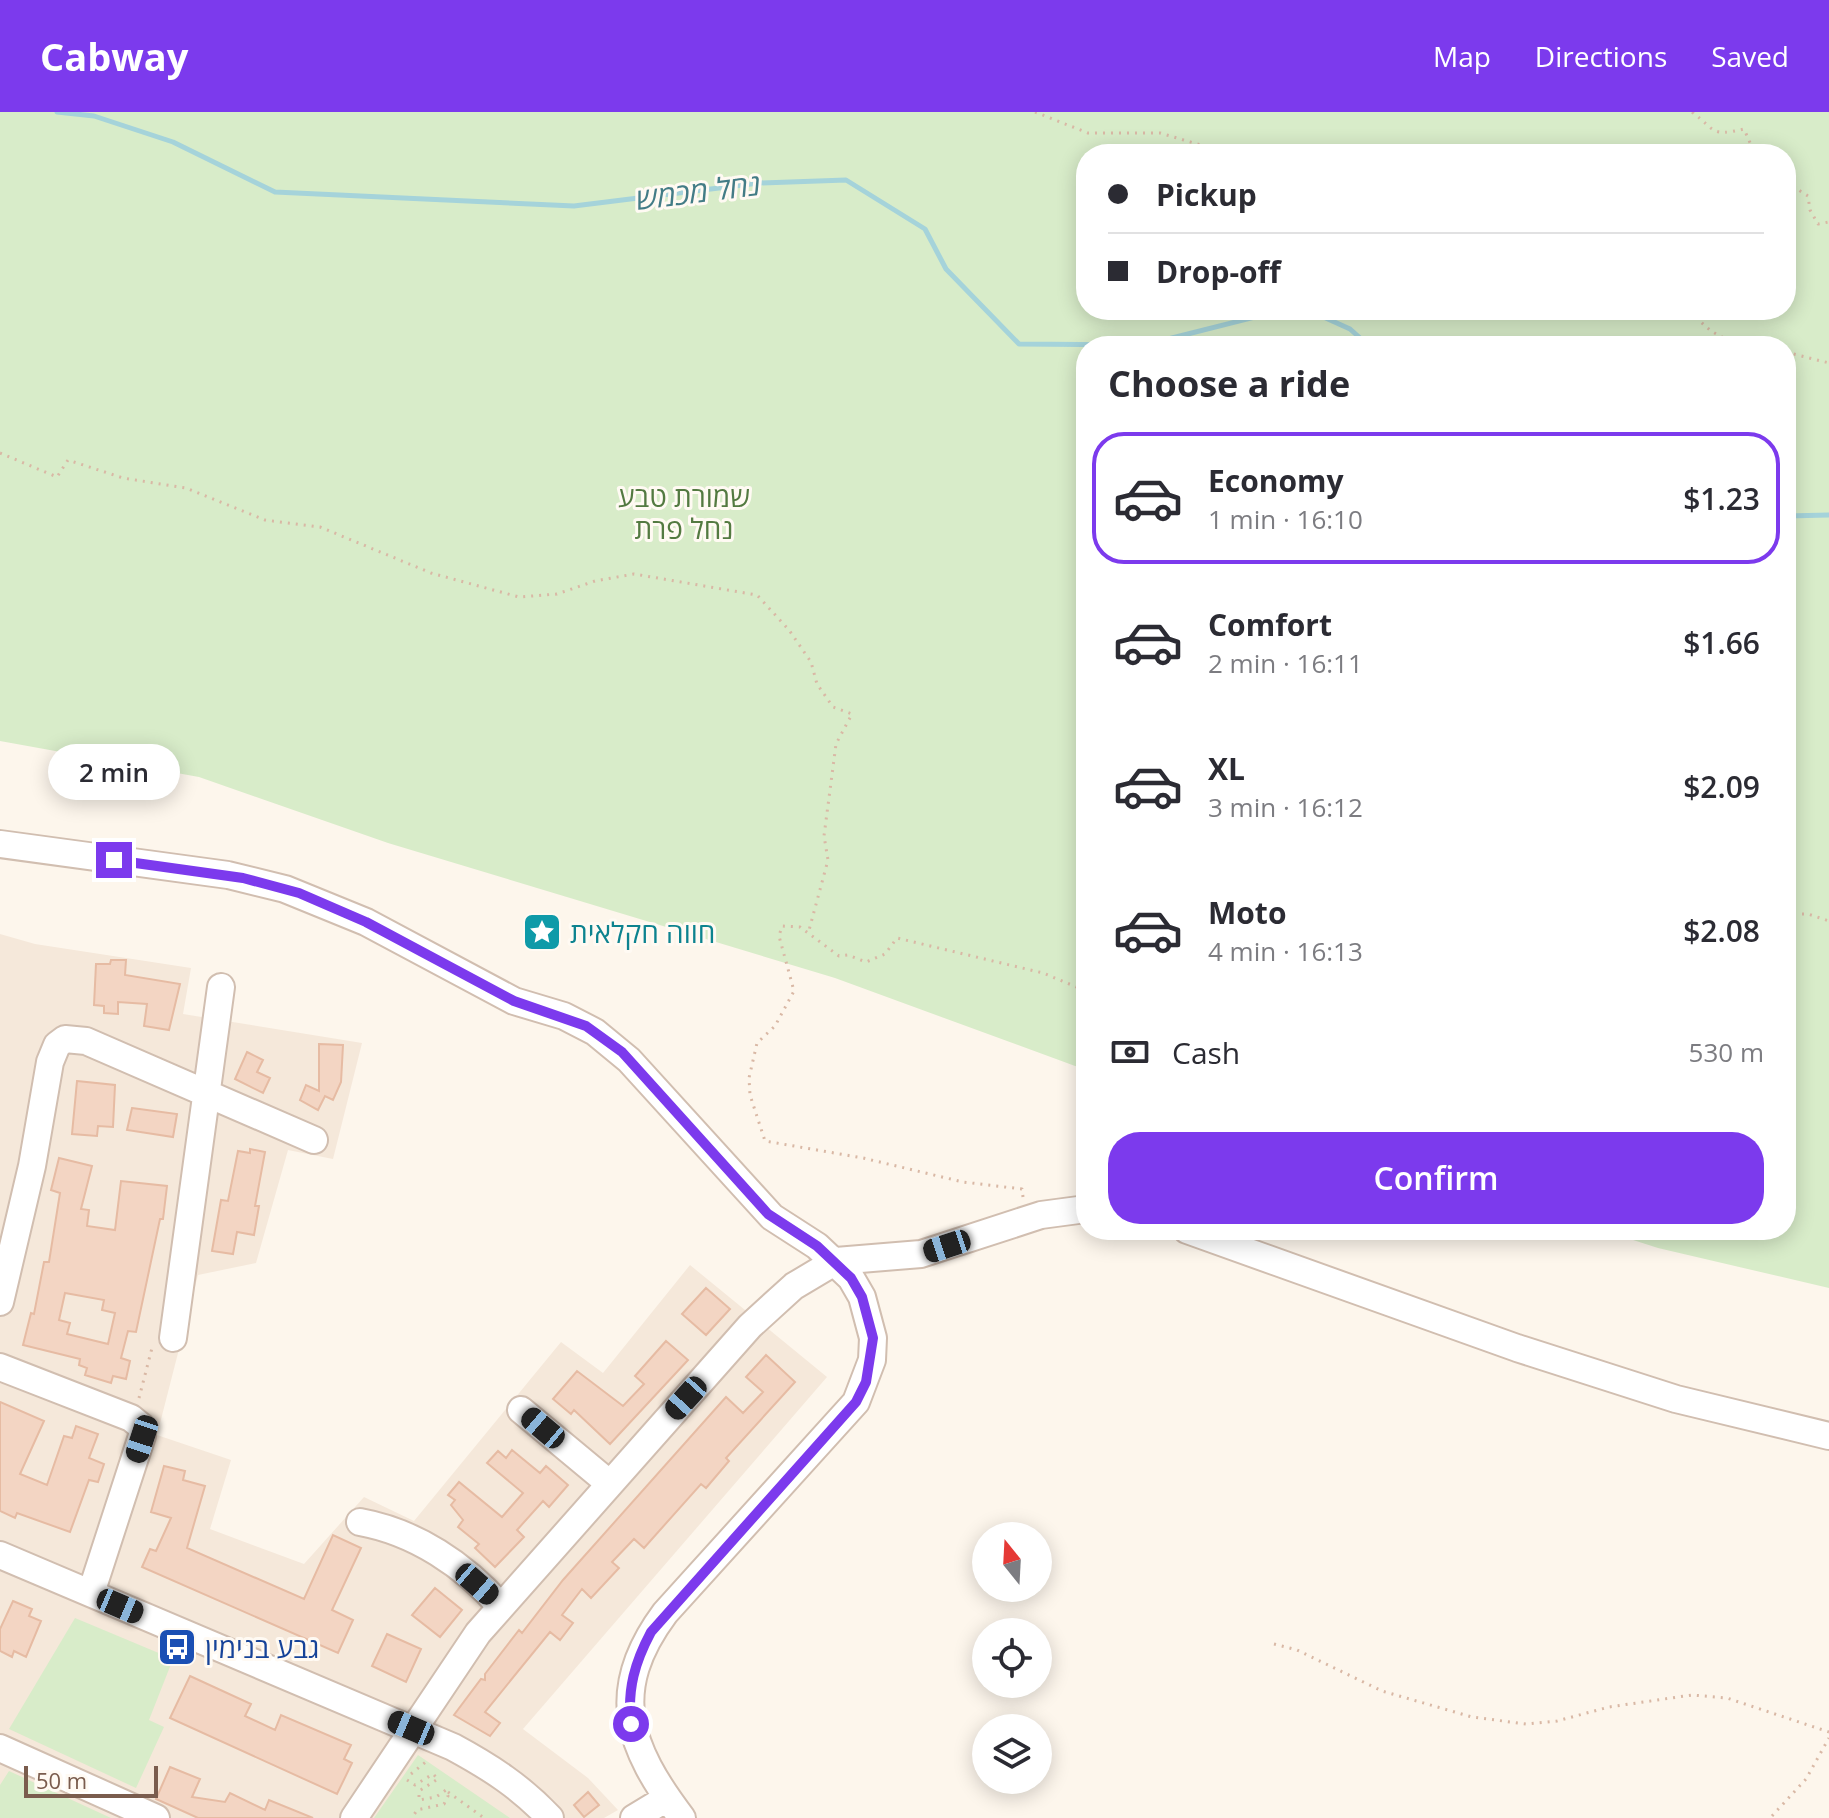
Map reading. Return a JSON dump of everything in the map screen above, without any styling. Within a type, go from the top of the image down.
[{"type":"street","points":[[0,844],[228,875],[285,889],[366,922],[514,1001],[575,1021],[622,1052],[775,1220],[836,1261],[862,1297],[869,1317],[872,1360],[866,1382],[841,1422],[665,1613],[651,1632],[634,1669],[629,1706],[631,1724],[644,1761],[675,1808],[634,1818]]},
{"type":"street","points":[[173,1338],[221,987]]},
{"type":"street","points":[[0,1302],[32,1166],[50,1062],[57,1045],[71,1038],[86,1041],[314,1140]]},
{"type":"street","points":[[354,1818],[461,1654],[766,1309],[804,1279],[836,1261],[921,1254],[1026,1220],[1076,1211]]},
{"type":"street","points":[[1215,1240],[1532,1353],[1676,1399],[1829,1436]]},
{"type":"street","points":[[0,1367],[134,1419],[142,1427],[142,1436],[91,1593]]},
{"type":"street","points":[[521,1410],[610,1484]]},
{"type":"street","points":[[360,1522],[394,1530],[424,1545],[464,1573],[501,1607]]},
{"type":"street","points":[[0,1555],[440,1741],[494,1769],[528,1795],[550,1818]]},
{"type":"street","points":[[0,1748],[156,1818]]},
{"type":"path","points":[[1035,112],[1088,133],[1160,133],[1197,144]]},
{"type":"path","points":[[1692,112],[1708,130],[1722,134],[1744,129],[1751,144]]},
{"type":"path","points":[[1796,188],[1808,196],[1810,210],[1818,224],[1829,222]]},
{"type":"path","points":[[1699,320],[1720,336]]},
{"type":"path","points":[[1796,355],[1829,363]]},
{"type":"path","points":[[0,453],[57,477],[68,460],[123,478],[186,488],[265,520],[320,527],[431,573],[519,597],[557,594],[595,581],[634,574],[757,595],[789,630],[811,662],[817,684],[833,707],[852,714],[836,744],[824,836],[828,860],[808,934]]},
{"type":"path","points":[[1796,914],[1808,914],[1829,921]]},
{"type":"path","points":[[1026,1220],[1022,1189],[933,1176],[863,1158],[765,1141],[750,1095],[749,1078],[757,1043],[775,1026],[794,991],[779,936],[782,926],[800,927],[839,956],[848,955],[866,962],[885,954],[897,938],[1043,973],[1076,987]]},
{"type":"path","points":[[134,1419],[155,1335],[173,1338]]},
{"type":"path","points":[[1274,1644],[1297,1650],[1382,1691],[1472,1717],[1526,1724],[1557,1721],[1609,1707],[1692,1695],[1727,1698],[1829,1732]]},
{"type":"path","points":[[1772,1816],[1806,1779],[1829,1738]]},
{"type":"path","points":[[440,1741],[424,1766],[410,1774],[406,1782],[415,1785],[433,1774],[438,1779],[419,1791],[419,1800],[436,1797],[446,1790]]},
{"type":"path","points":[[412,1818],[417,1810],[444,1804],[448,1796],[446,1790]]},
{"type":"path","points":[[446,1790],[484,1818]]},
{"type":"shaded area","points":[[0,934],[35,944],[191,968],[183,1014],[362,1043],[333,1159],[288,1150],[256,1263],[198,1275],[157,1435],[231,1460],[210,1529],[304,1564],[364,1497],[414,1521],[561,1342],[603,1373],[690,1265],[827,1377],[523,1729],[588,1778],[618,1810],[604,1818],[0,1818]]},
{"type":"green space","name":"שמורת טבע נחל פרת","points":[[0,112],[1829,112],[1829,1288],[1633,1240],[1796,1240],[1796,336],[1076,336],[1076,1066],[835,978],[388,843],[199,777],[0,741]]},
{"type":"green space","points":[[75,1618],[173,1659],[149,1720],[164,1727],[136,1788],[9,1729]]},
{"type":"green space","points":[[418,1755],[510,1818],[374,1818]]},
{"type":"green space","points":[[9,1771],[111,1818],[0,1818],[0,1785]]},
{"type":"building","points":[[111,960],[126,960],[125,975],[180,984],[169,1030],[144,1026],[147,1004],[118,1002],[118,1014],[104,1013],[104,1006],[94,1005],[96,964],[110,964]]},
{"type":"building","points":[[319,1044],[343,1045],[341,1082],[333,1100],[325,1096],[318,1110],[300,1100],[306,1085],[319,1091]]},
{"type":"building","points":[[247,1052],[263,1060],[257,1072],[270,1078],[263,1093],[235,1079]]},
{"type":"building","points":[[77,1081],[115,1085],[113,1127],[98,1126],[97,1136],[72,1134]]},
{"type":"building","points":[[132,1108],[177,1114],[173,1137],[127,1130]]},
{"type":"building","points":[[250,1149],[265,1152],[255,1206],[259,1206],[254,1235],[237,1232],[233,1254],[212,1251],[221,1200],[228,1201],[238,1151],[250,1153]]},
{"type":"building","points":[[59,1158],[92,1166],[81,1209],[89,1210],[87,1226],[115,1230],[121,1181],[167,1186],[163,1219],[160,1219],[136,1332],[128,1331],[121,1358],[130,1361],[126,1379],[113,1376],[111,1383],[85,1375],[87,1368],[79,1365],[80,1359],[23,1345],[31,1313],[34,1314],[44,1262],[49,1262],[60,1193],[51,1190]],"holes":[[[65,1293],[104,1300],[102,1310],[115,1313],[108,1344],[67,1334],[70,1323],[59,1320]]]},
{"type":"building","points":[[706,1288],[730,1309],[706,1335],[682,1314]]},
{"type":"building","points":[[666,1341],[688,1360],[610,1444],[574,1410],[571,1414],[553,1399],[577,1371],[623,1406],[644,1384],[635,1376]]},
{"type":"building","points":[[766,1355],[795,1382],[726,1458],[729,1461],[706,1488],[701,1484],[644,1548],[634,1539],[612,1562],[619,1568],[591,1598],[582,1589],[562,1615],[573,1623],[560,1640],[550,1632],[485,1712],[500,1723],[490,1736],[454,1715],[481,1679],[485,1680],[485,1674],[519,1630],[522,1633],[563,1580],[726,1397],[743,1413],[763,1392],[746,1377]]},
{"type":"building","points":[[0,1402],[44,1421],[20,1474],[47,1485],[64,1436],[72,1438],[76,1426],[98,1434],[89,1458],[104,1464],[98,1482],[89,1480],[70,1532],[17,1513],[15,1518],[0,1511]]},
{"type":"building","points":[[512,1450],[540,1473],[546,1466],[568,1485],[549,1507],[543,1501],[517,1530],[524,1537],[495,1567],[475,1548],[479,1544],[458,1527],[463,1520],[451,1505],[455,1500],[448,1495],[459,1482],[502,1517],[523,1493],[487,1463],[498,1451],[506,1458]]},
{"type":"building","points":[[164,1466],[185,1471],[183,1480],[205,1486],[187,1548],[304,1599],[333,1535],[361,1548],[332,1610],[353,1620],[338,1653],[142,1567],[150,1549],[156,1551],[171,1518],[151,1512]]},
{"type":"building","points":[[435,1588],[462,1610],[440,1637],[412,1615]]},
{"type":"building","points":[[13,1601],[32,1609],[29,1616],[41,1621],[26,1657],[14,1651],[12,1657],[0,1651],[0,1629]]},
{"type":"building","points":[[387,1634],[421,1649],[406,1682],[372,1666]]},
{"type":"building","points":[[190,1676],[251,1704],[245,1716],[275,1730],[281,1715],[351,1745],[344,1759],[352,1763],[337,1794],[170,1718]]},
{"type":"building","points":[[170,1767],[200,1779],[192,1797],[225,1802],[230,1793],[265,1810],[269,1800],[313,1818],[198,1818],[156,1799]]},
{"type":"building","points":[[588,1792],[599,1805],[584,1817],[574,1805]]},
{"type":"waterway","name":"נחל מכמש","points":[[57,112],[94,116],[173,142],[275,192],[574,206],[759,183],[846,180],[925,229],[946,269],[1019,344],[1076,344]]},
{"type":"waterway","name":"נחל מכמש","points":[[1180,336],[1243,320]]},
{"type":"waterway","name":"נחל מכמש","points":[[1330,320],[1358,336]]},
{"type":"waterway","name":"נחל מכמש","points":[[1796,516],[1829,515]]},
{"type":"place","name":"חווה חקלאית","points":[[542,932]]},
{"type":"place","name":"גבע בנימין","points":[[177,1647]]},
{"type":"route","points":[[114,860],[243,878],[299,893],[366,922],[514,1001],[586,1026],[622,1052],[768,1214],[817,1246],[851,1278],[862,1297],[873,1338],[872,1360],[866,1382],[841,1422],[651,1632],[641,1650],[630,1687],[631,1724]]}]
